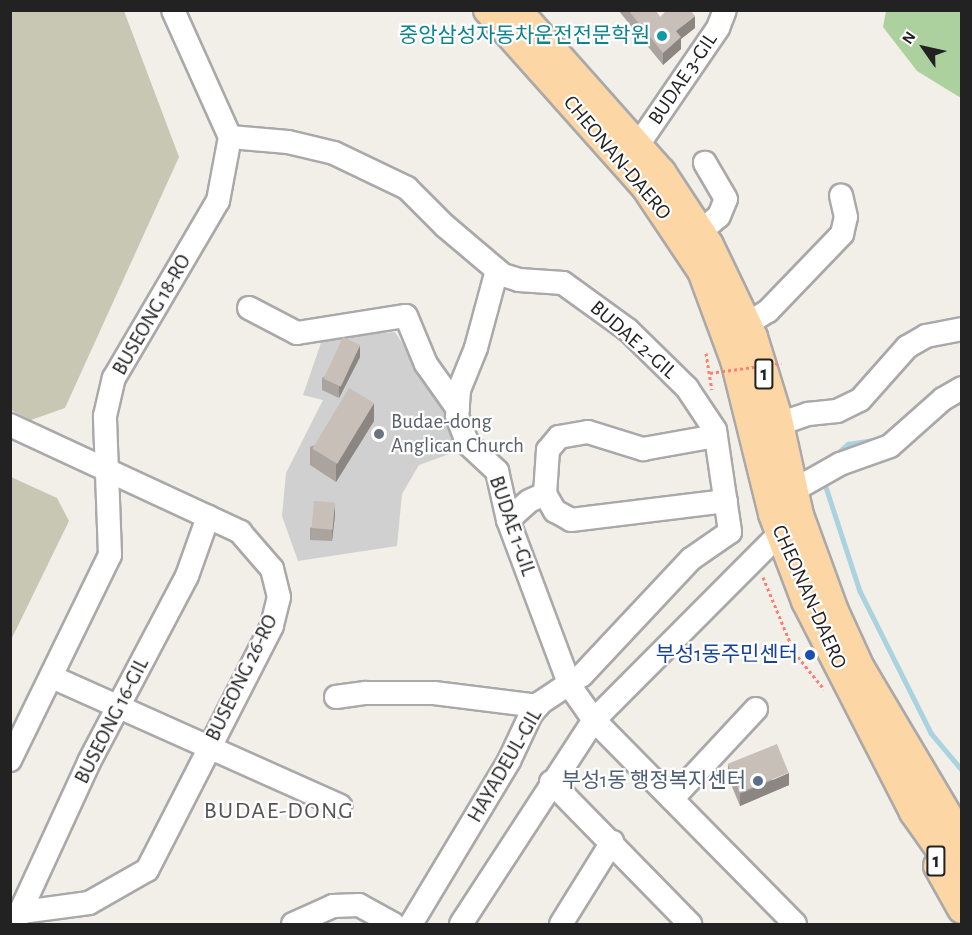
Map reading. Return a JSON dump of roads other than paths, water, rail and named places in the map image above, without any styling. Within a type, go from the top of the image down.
[{"type":"main road","name":"CHEONAN-DAERO","points":[[488,10],[645,186],[702,272],[791,504],[860,668],[962,840]]},
{"type":"main road","name":"CHEONAN-DAERO","points":[[517,10],[661,172],[701,231],[747,324],[779,424],[791,504],[814,619],[914,812],[962,880]]},
{"type":"main road","name":"1","points":[[928,783],[962,824]]},
{"type":"main road","name":"1","points":[[914,812],[962,909]]},
{"type":"street","points":[[172,10],[230,137]]},
{"type":"street","name":"BUDAE 3-GIL","points":[[638,145],[718,28],[725,10]]},
{"type":"street","name":"BUDAE 2-GIL","points":[[230,137],[288,142],[334,153],[407,188],[445,226],[497,270],[519,280],[563,283],[602,309],[687,388],[706,411],[716,436],[730,532]]},
{"type":"street","name":"BUSEONG 18-RO","points":[[10,760],[110,555],[110,470],[105,416],[114,378],[218,201],[230,137]]},
{"type":"street","points":[[701,231],[719,216],[726,199],[705,163]]},
{"type":"street","points":[[747,324],[768,311],[842,234],[846,217],[841,196]]},
{"type":"street","name":"BUDAE 1-GIL","points":[[497,270],[476,348],[459,390],[458,409],[468,444],[497,471],[508,520],[570,686],[594,720],[795,924]]},
{"type":"street","points":[[249,308],[297,333],[406,316],[426,364],[458,409]]},
{"type":"street","points":[[779,424],[845,408],[860,400],[907,347],[926,336],[962,329]]},
{"type":"street","points":[[461,924],[551,782],[594,720],[791,504],[840,464],[890,446],[943,399],[962,388]]},
{"type":"street","name":"BUSEONG 26-RO","points":[[10,425],[240,532],[272,569],[279,597],[272,626],[147,870],[89,903],[18,918]]},
{"type":"street","points":[[716,436],[643,449],[588,432],[560,437],[548,450],[545,494],[555,511],[571,520],[726,501]]},
{"type":"street","points":[[508,520],[529,501],[545,494]]},
{"type":"street","name":"BUSEONG 16-GIL","points":[[18,918],[118,708],[187,576],[208,517]]},
{"type":"street","name":"HAYADEUL-GIL","points":[[411,924],[510,761],[537,706],[570,686],[692,558],[730,532]]},
{"type":"street","points":[[52,676],[118,708],[341,806]]},
{"type":"street","points":[[336,697],[366,693],[434,693],[537,706]]},
{"type":"street","points":[[672,799],[756,709]]},
{"type":"street","points":[[551,782],[690,924]]},
{"type":"street","points":[[561,924],[612,842]]},
{"type":"street","points":[[293,924],[333,906],[359,906],[393,924]]},
{"type":"waterway","points":[[833,457],[848,444],[880,439],[900,422]]},
{"type":"waterway","points":[[824,481],[860,591],[931,733],[962,770]]},
{"type":"place","name":"중앙삼성자동차운전전문학원","points":[[662,36]]},
{"type":"place","name":"Budae-dong Anglican Church","points":[[379,434]]},
{"type":"place","name":"부성1동주민센터","points":[[810,655]]},
{"type":"place","name":"부성1동 행정복지센터","points":[[758,781]]},
{"type":"district","name":"BUDAE-DONG","points":[[279,812]]}]
